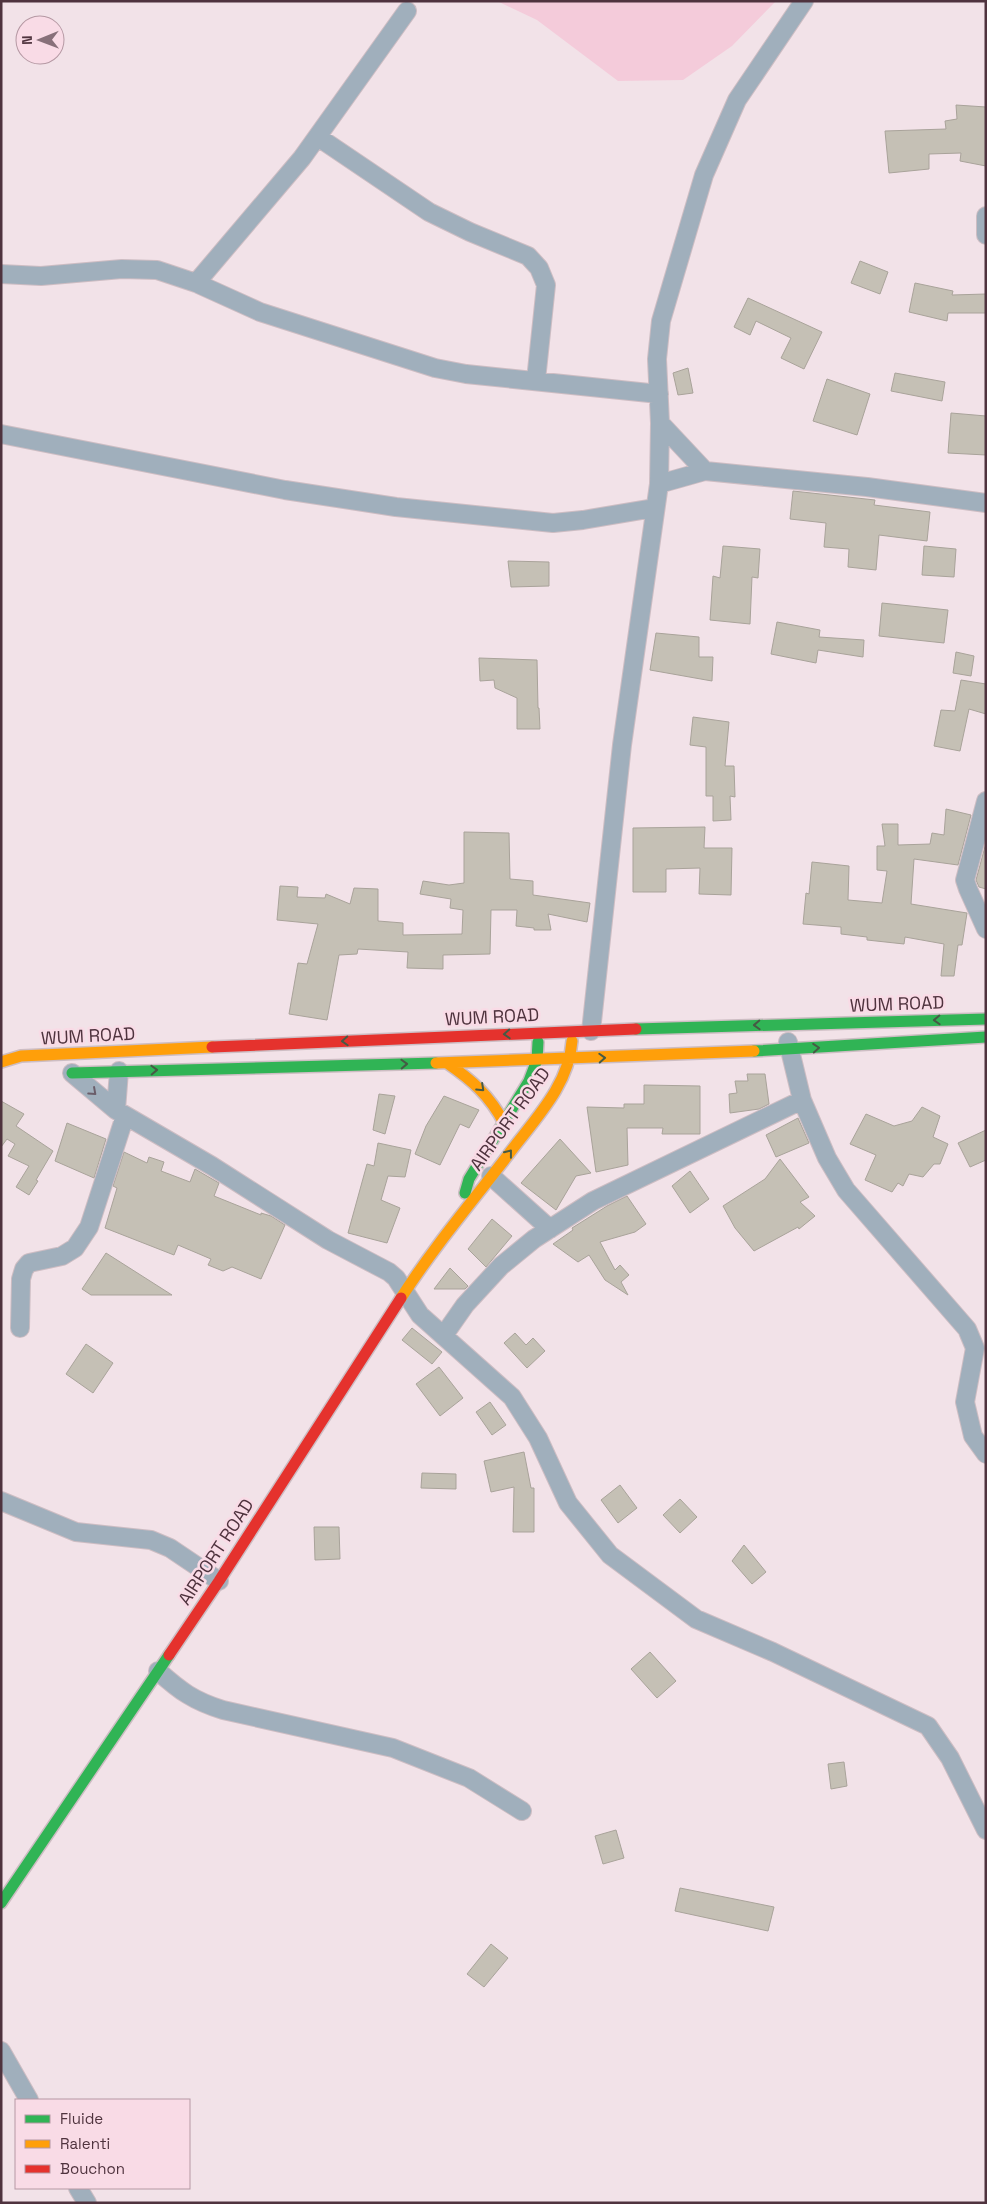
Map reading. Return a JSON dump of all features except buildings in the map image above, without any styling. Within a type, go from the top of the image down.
[{"type":"main road","name":"WUM ROAD","points":[[4,1067],[21,1056],[538,1032],[986,1019]]},
{"type":"main road","name":"AIRPORT ROAD","points":[[459,1220],[469,1179],[528,1081],[537,1060],[538,1032]]},
{"type":"main road","name":"AIRPORT ROAD","points":[[1,1903],[219,1581],[429,1256],[459,1220],[552,1096],[564,1077],[571,1059],[572,1032]]},
{"type":"main road","name":"WUM ROAD","points":[[67,1073],[571,1059],[790,1050],[986,1037]]},
{"type":"main road","points":[[447,1062],[482,1088],[495,1104],[504,1123]]},
{"type":"street","points":[[591,1031],[622,744],[654,508],[659,484],[658,359],[661,321],[704,175],[737,100],[804,1]]},
{"type":"street","points":[[196,283],[302,158],[407,11]]},
{"type":"street","points":[[318,137],[429,212],[528,256],[539,268],[546,285],[536,380]]},
{"type":"street","points":[[986,216],[986,235]]},
{"type":"street","points":[[1,274],[41,276],[122,269],[157,270],[196,283],[260,312],[435,368],[466,374],[659,394]]},
{"type":"street","points":[[660,423],[705,471]]},
{"type":"street","points":[[1,434],[285,490],[396,507],[553,523],[654,508]]},
{"type":"street","points":[[659,484],[705,471],[867,487],[986,503]]},
{"type":"street","points":[[986,801],[965,880],[986,928]]},
{"type":"street","points":[[786,1024],[802,1100],[827,1158],[846,1190],[967,1329],[975,1348],[965,1402],[973,1436],[986,1454]]},
{"type":"street","points":[[20,1328],[21,1280],[24,1269],[29,1263],[62,1256],[75,1248],[89,1226],[120,1113],[119,1071]]},
{"type":"street","points":[[67,1073],[120,1113],[212,1166],[328,1240],[389,1272],[420,1315],[512,1397],[538,1438],[568,1503],[610,1555],[696,1619],[773,1652],[928,1726],[950,1758],[986,1830]]},
{"type":"street","points":[[444,1336],[465,1305],[501,1266],[550,1229],[593,1201],[802,1100]]},
{"type":"street","points":[[491,1176],[550,1229]]},
{"type":"street","points":[[1,1501],[76,1532],[151,1540],[170,1548],[219,1581]]},
{"type":"street","points":[[158,1671],[182,1693],[200,1703],[223,1710],[393,1748],[469,1778],[522,1811]]},
{"type":"street","points":[[1,2051],[28,2099]]},
{"type":"street","points":[[79,2189],[87,2203]]},
{"type":"shaded area","points":[[497,1],[776,1],[732,46],[683,80],[618,81],[537,20]]},
{"type":"traffic: fast","points":[[636,1029],[986,1019]]},
{"type":"traffic: fast","points":[[754,1051],[986,1037]]},
{"type":"traffic: fast","points":[[465,1193],[469,1179],[529,1081],[537,1060],[538,1042]]},
{"type":"traffic: fast","points":[[72,1073],[436,1063]]},
{"type":"traffic: fast","points":[[1,1903],[169,1655]]},
{"type":"traffic: slow","points":[[401,1298],[439,1243],[549,1102],[564,1073],[572,1041]]},
{"type":"traffic: slow","points":[[1,1062],[21,1056],[212,1047]]},
{"type":"traffic: slow","points":[[436,1063],[754,1051]]},
{"type":"traffic: slow","points":[[447,1063],[480,1089],[499,1113],[504,1123]]},
{"type":"traffic: jam","points":[[212,1047],[636,1029]]},
{"type":"traffic: jam","points":[[169,1655],[219,1581],[401,1298]]}]
